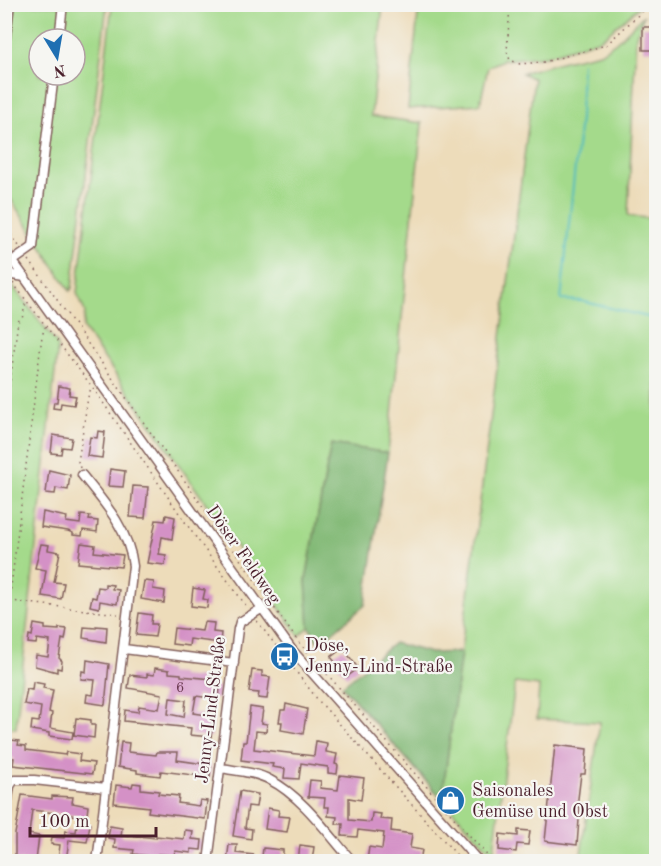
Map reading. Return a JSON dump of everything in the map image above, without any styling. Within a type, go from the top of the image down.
[{"type":"street","points":[[4,52],[10,4]]},
{"type":"street","points":[[60,27],[63,4]]},
{"type":"street","points":[[4,249],[9,263],[33,247],[53,87]]},
{"type":"street","name":"Döser Feldweg","points":[[9,263],[12,275],[25,277],[292,650],[479,861]]},
{"type":"street","points":[[81,475],[121,528],[132,550],[134,566],[97,861]]},
{"type":"street","name":"Jenny-Lind-Straße","points":[[208,861],[240,622],[261,609]]},
{"type":"street","points":[[124,649],[234,663]]},
{"type":"street","points":[[220,768],[262,776],[289,792],[353,861]]},
{"type":"street","points":[[4,824],[10,786],[14,780],[105,788]]},
{"type":"path","points":[[510,4],[507,52],[510,60],[520,64],[544,62],[606,45],[650,4]]},
{"type":"path","points":[[4,225],[297,640],[493,861]]},
{"type":"path","points":[[4,643],[42,336],[45,327],[9,279]]},
{"type":"path","points":[[4,428],[18,321],[22,319],[26,301]]},
{"type":"path","points":[[81,475],[78,462],[88,397],[92,387]]},
{"type":"path","points":[[4,600],[128,615]]},
{"type":"green space","points":[[419,4],[641,5],[601,39],[546,56],[503,60],[488,67],[480,104],[408,109]]},
{"type":"green space","points":[[4,5],[107,5],[70,291],[5,193]]},
{"type":"green space","points":[[112,5],[383,5],[371,116],[422,123],[388,453],[331,444],[306,580],[309,627],[299,636],[83,328],[85,312],[77,293]]},
{"type":"green space","points":[[644,15],[636,36],[628,216],[656,219],[656,861],[580,861],[600,722],[537,719],[539,686],[515,683],[494,850],[489,850],[442,799],[534,79],[522,73],[600,53],[616,42]]},
{"type":"green space","points":[[5,276],[58,345],[16,728],[4,728]]},
{"type":"green space","points":[[331,444],[388,453],[365,605],[319,644],[309,627],[306,580]]},
{"type":"green space","points":[[394,643],[431,653],[461,652],[442,799],[342,686]]},
{"type":"building","points":[[643,27],[654,27],[654,50],[643,50]]},
{"type":"building","points":[[59,386],[70,388],[69,395],[76,396],[74,405],[61,403],[60,409],[53,408],[54,402],[57,402]]},
{"type":"building","points":[[98,431],[105,432],[102,458],[87,456],[90,437],[97,438]]},
{"type":"building","points":[[53,435],[72,438],[70,448],[62,447],[61,454],[51,453]]},
{"type":"building","points":[[110,469],[125,471],[123,487],[108,486]]},
{"type":"building","points":[[49,470],[70,475],[68,490],[56,488],[55,494],[46,493]]},
{"type":"building","points":[[133,486],[148,487],[145,518],[130,517]]},
{"type":"building","points":[[43,512],[67,517],[66,522],[80,524],[81,515],[90,516],[89,520],[98,521],[97,532],[83,530],[82,536],[73,535],[68,531],[41,527]]},
{"type":"building","points":[[166,515],[175,517],[172,539],[162,537],[159,554],[166,555],[165,565],[147,563],[156,520],[165,521]]},
{"type":"building","points":[[81,543],[95,545],[94,552],[123,555],[121,567],[78,563]]},
{"type":"building","points":[[41,544],[49,545],[48,550],[60,552],[54,582],[64,583],[61,599],[42,596],[46,570],[35,568]]},
{"type":"building","points":[[144,581],[154,582],[153,589],[165,591],[164,603],[141,599]]},
{"type":"building","points":[[105,584],[113,585],[112,589],[119,590],[117,604],[100,601],[99,608],[90,606],[92,597],[96,598],[98,587],[105,588]]},
{"type":"building","points":[[193,588],[205,590],[203,599],[208,600],[207,608],[191,606]]},
{"type":"building","points":[[139,613],[152,615],[151,624],[157,624],[155,637],[136,635]]},
{"type":"building","points":[[204,622],[214,623],[213,632],[221,633],[220,643],[190,639],[189,646],[172,644],[174,628],[202,631]]},
{"type":"building","points":[[34,624],[45,626],[45,629],[67,629],[65,640],[62,639],[59,658],[62,661],[61,669],[57,668],[57,672],[35,666],[36,655],[48,657],[50,641],[37,639],[36,644],[28,643]]},
{"type":"building","points":[[96,626],[107,627],[106,642],[83,638],[84,627],[96,628]]},
{"type":"building","points":[[343,648],[358,668],[347,677],[331,657]]},
{"type":"building","points":[[87,660],[109,664],[105,705],[86,702],[87,694],[93,695],[95,680],[81,679],[82,671],[86,672]]},
{"type":"building","points":[[155,668],[169,670],[169,673],[181,674],[181,676],[213,679],[213,686],[220,687],[219,699],[196,696],[193,713],[214,716],[211,737],[190,735],[191,728],[124,721],[125,710],[138,712],[139,706],[159,709],[162,694],[128,688],[130,675],[147,677],[147,674],[154,675]],"holes":[[[170,698],[186,700],[184,717],[168,714]]]},
{"type":"building","points":[[252,670],[262,671],[262,676],[270,677],[267,699],[258,698],[259,693],[249,692]]},
{"type":"building","points":[[33,682],[44,684],[43,688],[53,690],[49,712],[52,713],[50,728],[73,732],[72,739],[49,736],[49,733],[31,730],[32,721],[39,722],[41,707],[24,704],[27,689],[32,690]]},
{"type":"building","points":[[286,704],[307,709],[303,734],[281,730],[282,722],[279,722],[281,710],[285,710]]},
{"type":"building","points":[[250,707],[263,709],[261,723],[267,724],[266,732],[256,731],[254,749],[314,756],[316,741],[327,743],[326,752],[337,754],[335,764],[338,765],[337,774],[328,773],[328,767],[301,763],[299,779],[284,778],[285,769],[272,767],[273,764],[241,760],[243,742],[246,742]]},
{"type":"building","points":[[76,718],[91,720],[91,725],[95,725],[94,738],[74,735]]},
{"type":"building","points":[[11,740],[19,741],[18,745],[26,746],[26,750],[65,755],[66,752],[80,754],[79,761],[94,763],[92,774],[13,765],[14,758],[4,757],[4,746],[11,747]]},
{"type":"building","points":[[121,742],[129,743],[128,752],[156,755],[157,752],[178,752],[177,760],[211,765],[210,777],[161,771],[160,776],[137,773],[137,770],[118,767]]},
{"type":"building","points":[[555,745],[587,749],[585,774],[581,774],[577,807],[580,807],[577,845],[545,841]]},
{"type":"building","points":[[340,775],[364,778],[361,800],[349,798],[349,820],[371,822],[372,813],[381,814],[380,819],[392,820],[391,831],[412,834],[410,848],[422,850],[420,861],[367,861],[369,847],[382,849],[384,833],[358,830],[357,837],[342,836],[343,824],[336,824],[337,817],[328,816],[329,807],[324,807],[325,798],[308,797],[310,780],[321,781],[320,788],[338,790]]},
{"type":"building","points":[[133,783],[141,784],[141,789],[159,791],[158,794],[179,796],[178,803],[199,806],[200,800],[207,801],[205,819],[148,812],[149,807],[114,803],[116,785],[132,787]]},
{"type":"building","points":[[240,791],[258,794],[256,807],[248,806],[245,828],[252,829],[251,839],[233,836]]},
{"type":"building","points":[[22,795],[52,799],[52,796],[73,797],[72,803],[88,806],[86,824],[90,824],[87,842],[69,840],[66,861],[58,861],[60,845],[51,844],[52,837],[64,838],[65,831],[76,832],[78,816],[32,810],[29,834],[39,836],[36,861],[15,861],[15,834]]},
{"type":"building","points":[[268,808],[279,810],[278,816],[290,817],[287,832],[265,829]]},
{"type":"building","points":[[110,826],[122,828],[121,836],[137,837],[156,838],[156,836],[184,839],[185,830],[193,831],[192,839],[202,840],[201,850],[191,849],[191,853],[175,851],[174,855],[158,854],[158,857],[133,854],[134,850],[114,848],[115,839],[108,838]]},
{"type":"building","points":[[518,830],[530,831],[528,845],[517,844],[516,852],[499,850],[500,834],[518,836]]},
{"type":"building","points":[[229,845],[237,845],[236,853],[254,855],[253,861],[227,861]]},
{"type":"building","points":[[300,845],[314,847],[312,861],[298,861]]},
{"type":"building","points":[[263,848],[283,850],[283,858],[278,857],[277,861],[267,861],[267,857],[262,857]]},
{"type":"waterway","points":[[582,63],[580,119],[561,300],[581,301],[656,319]]},
{"type":"place","name":"Döse, Jenny-Lind-Straße","points":[[284,656]]},
{"type":"place","name":"Saisonales Gemüse und Obst","points":[[451,801]]}]
